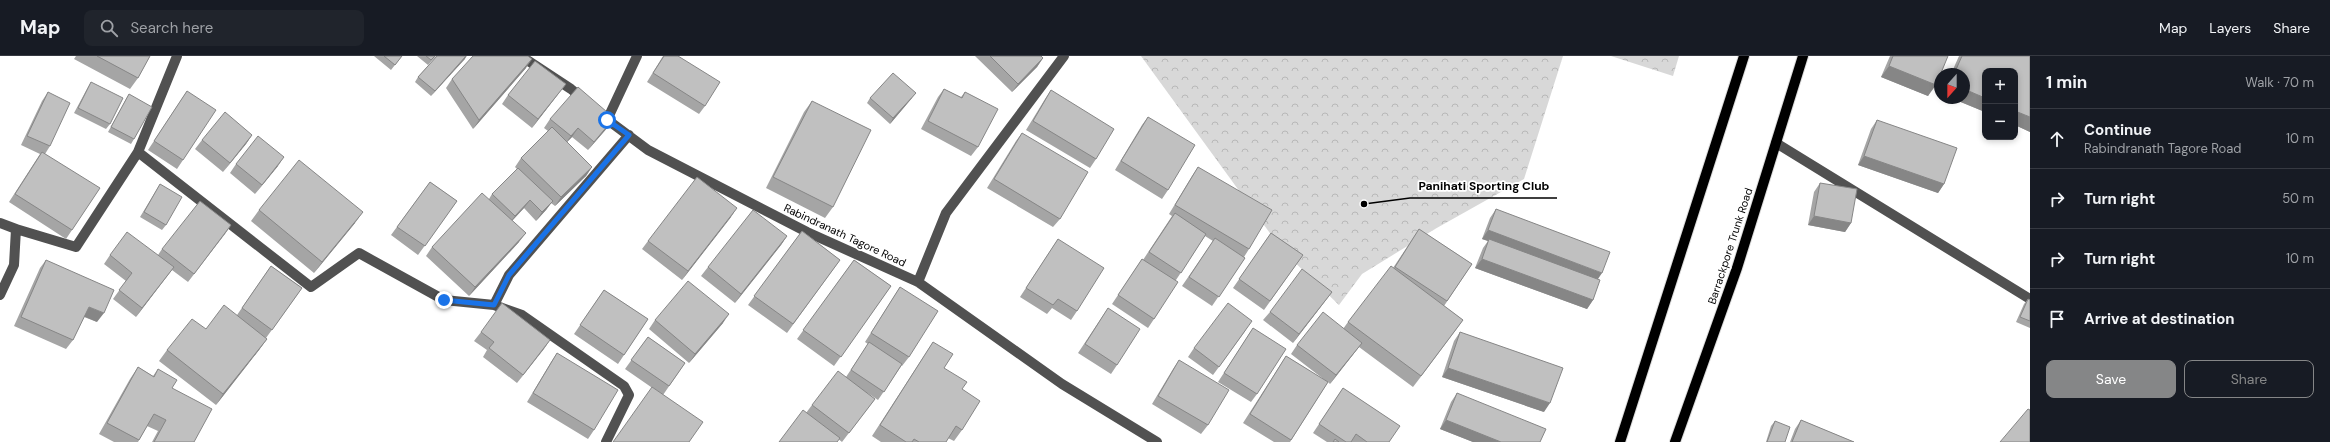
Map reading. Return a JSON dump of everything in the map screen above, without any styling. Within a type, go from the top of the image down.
[{"type":"main road","points":[[1620,442],[1744,56]]},
{"type":"main road","name":"Barrackpore Trunk Road","points":[[1675,442],[1737,268],[1803,56]]},
{"type":"street","points":[[0,223],[76,247],[138,152],[177,56]]},
{"type":"street","name":"Rabindranath Tagore Road","points":[[521,56],[571,88],[607,120],[648,150],[800,228],[918,282],[1062,384],[1157,442]]},
{"type":"street","points":[[607,120],[637,56]]},
{"type":"street","points":[[918,282],[946,213],[1064,56]]},
{"type":"street","points":[[494,305],[509,275],[629,135]]},
{"type":"street","points":[[1776,144],[2030,299]]},
{"type":"street","points":[[138,152],[311,287],[359,253],[444,300],[494,305],[522,315],[624,386],[629,395],[606,442]]},
{"type":"street","points":[[0,295],[14,265],[16,229]]},
{"type":"green space","points":[[1141,56],[1563,56],[1524,179],[1435,229],[1362,274],[1339,305],[1283,251]]},
{"type":"green space","points":[[1611,56],[1679,56],[1673,76]]},
{"type":"building","points":[[97,56],[150,56],[138,78]]},
{"type":"building","points":[[384,56],[402,56],[395,65]]},
{"type":"building","points":[[426,56],[435,56],[431,60]]},
{"type":"building","points":[[437,56],[466,56],[435,91],[418,77]]},
{"type":"building","points":[[473,56],[528,56],[532,59],[479,120],[452,79]]},
{"type":"building","points":[[664,56],[678,56],[720,82],[705,106],[653,73]]},
{"type":"building","points":[[990,56],[1041,56],[1043,58],[1018,84]]},
{"type":"building","points":[[1893,56],[1948,56],[1943,68],[1934,68],[1934,84],[1889,66]]},
{"type":"building","points":[[1962,56],[2030,56],[2030,117],[2018,112],[2018,68],[1982,68],[1982,97],[1970,92],[1970,68],[1957,68]]},
{"type":"building","points":[[535,61],[566,84],[538,119],[508,95]]},
{"type":"building","points":[[893,73],[916,93],[893,118],[870,98]]},
{"type":"building","points":[[91,82],[123,98],[110,124],[78,108]]},
{"type":"building","points":[[578,87],[614,118],[594,142],[578,128],[571,136],[550,119]]},
{"type":"building","points":[[944,89],[962,98],[965,92],[998,109],[978,147],[928,121]]},
{"type":"building","points":[[1051,90],[1114,129],[1096,159],[1033,121]]},
{"type":"building","points":[[187,91],[216,110],[183,160],[154,141]]},
{"type":"building","points":[[48,92],[70,103],[50,146],[27,136]]},
{"type":"building","points":[[129,94],[152,107],[134,139],[111,127]]},
{"type":"building","points":[[812,101],[871,130],[833,207],[773,177]]},
{"type":"building","points":[[225,112],[252,135],[230,163],[202,140]]},
{"type":"building","points":[[1148,117],[1195,145],[1168,190],[1121,161]]},
{"type":"building","points":[[1877,120],[1957,148],[1944,184],[1864,156]]},
{"type":"building","points":[[552,127],[592,167],[561,197],[521,158]]},
{"type":"building","points":[[1022,133],[1088,172],[1060,219],[994,179]]},
{"type":"building","points":[[258,136],[284,157],[262,185],[236,164]]},
{"type":"building","points":[[42,152],[100,188],[72,230],[15,194]]},
{"type":"building","points":[[299,160],[363,212],[322,262],[259,210]]},
{"type":"building","points":[[1198,167],[1272,210],[1249,249],[1175,205]]},
{"type":"building","points":[[518,168],[553,201],[542,212],[530,200],[515,216],[492,194]]},
{"type":"building","points":[[697,177],[737,208],[688,271],[648,241]]},
{"type":"building","points":[[430,182],[457,201],[425,246],[397,227]]},
{"type":"building","points":[[1820,183],[1857,189],[1851,223],[1814,216]]},
{"type":"building","points":[[160,184],[182,197],[166,225],[144,212]]},
{"type":"building","points":[[482,193],[526,233],[475,287],[432,247]]},
{"type":"building","points":[[200,201],[231,225],[194,274],[162,249]]},
{"type":"building","points":[[1496,209],[1610,252],[1602,273],[1488,230]]},
{"type":"building","points":[[753,210],[787,236],[741,294],[708,267]]},
{"type":"building","points":[[1175,213],[1206,234],[1181,273],[1149,252]]},
{"type":"building","points":[[1419,229],[1472,264],[1447,301],[1395,267]]},
{"type":"building","points":[[802,231],[840,260],[793,324],[754,296]]},
{"type":"building","points":[[127,232],[174,267],[142,308],[119,290],[132,273],[110,255]]},
{"type":"building","points":[[1271,233],[1303,255],[1270,301],[1239,279]]},
{"type":"building","points":[[1215,238],[1245,258],[1219,297],[1189,277]]},
{"type":"building","points":[[1058,239],[1104,268],[1077,311],[1058,299],[1053,305],[1026,288]]},
{"type":"building","points":[[1489,239],[1600,280],[1593,300],[1482,259]]},
{"type":"building","points":[[1142,259],[1178,282],[1154,319],[1118,295]]},
{"type":"building","points":[[46,260],[114,290],[104,313],[89,307],[73,340],[21,317]]},
{"type":"building","points":[[854,260],[891,286],[841,357],[803,330]]},
{"type":"building","points":[[271,266],[302,288],[272,330],[242,308]]},
{"type":"building","points":[[1391,266],[1463,320],[1421,376],[1348,322]]},
{"type":"building","points":[[1302,269],[1332,292],[1299,334],[1270,312]]},
{"type":"building","points":[[688,281],[729,314],[695,354],[655,320]]},
{"type":"building","points":[[900,287],[938,311],[909,357],[871,333]]},
{"type":"building","points":[[604,290],[648,319],[624,355],[580,325]]},
{"type":"building","points":[[2028,299],[2030,300],[2030,321],[2020,317]]},
{"type":"building","points":[[502,303],[550,340],[523,375],[489,348],[494,342],[481,332]]},
{"type":"building","points":[[1228,303],[1252,321],[1219,367],[1194,348]]},
{"type":"building","points":[[224,305],[267,339],[223,394],[167,350],[192,319],[206,329]]},
{"type":"building","points":[[1108,308],[1140,329],[1117,365],[1085,344]]},
{"type":"building","points":[[1323,312],[1362,343],[1336,375],[1297,345]]},
{"type":"building","points":[[1253,328],[1286,349],[1257,394],[1224,373]]},
{"type":"building","points":[[1460,332],[1563,368],[1550,403],[1448,368]]},
{"type":"building","points":[[648,337],[685,363],[669,386],[631,360]]},
{"type":"building","points":[[869,342],[902,364],[884,392],[851,370]]},
{"type":"building","points":[[933,342],[953,354],[944,368],[967,382],[962,389],[980,401],[962,430],[956,426],[946,442],[919,442],[914,439],[912,442],[906,442],[880,425]]},
{"type":"building","points":[[557,353],[618,390],[594,430],[533,393]]},
{"type":"building","points":[[1286,356],[1328,382],[1291,440],[1250,414]]},
{"type":"building","points":[[1179,360],[1229,390],[1208,425],[1158,396]]},
{"type":"building","points":[[138,367],[154,377],[158,369],[177,380],[172,388],[212,409],[194,442],[154,442],[166,420],[154,414],[139,440],[107,423]]},
{"type":"building","points":[[838,371],[875,399],[849,433],[812,405]]},
{"type":"building","points":[[652,387],[703,422],[689,442],[613,442]]},
{"type":"building","points":[[1343,388],[1400,426],[1389,442],[1367,442],[1356,434],[1351,442],[1346,442],[1319,424]]},
{"type":"building","points":[[1457,393],[1546,429],[1540,442],[1501,442],[1446,420]]},
{"type":"building","points":[[2028,409],[2030,410],[2030,442],[2000,442]]},
{"type":"building","points":[[803,410],[840,438],[837,442],[779,442]]},
{"type":"building","points":[[1801,420],[1854,442],[1792,442]]},
{"type":"building","points":[[1775,421],[1790,427],[1785,442],[1767,442]]},
{"type":"place","name":"Panihati Sporting Club","points":[[1364,204]]},
{"type":"route","points":[[444,300],[494,305],[502,286],[509,275],[629,135],[607,120]]}]
